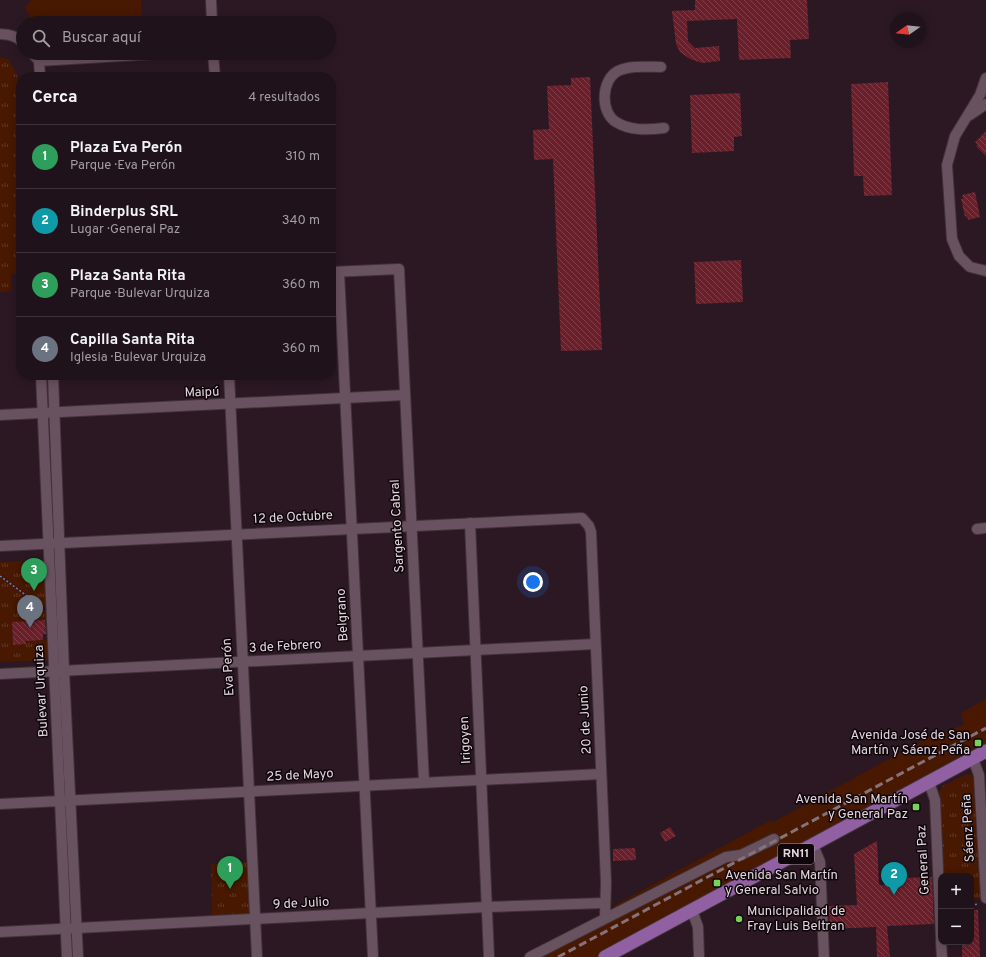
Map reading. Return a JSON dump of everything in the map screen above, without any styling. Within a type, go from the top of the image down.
[{"type":"main road","name":"RN11","points":[[605,957],[986,751]]},
{"type":"street","points":[[211,0],[212,16]]},
{"type":"street","points":[[0,34],[16,38]]},
{"type":"street","points":[[37,60],[39,72]]},
{"type":"street","points":[[214,60],[215,72]]},
{"type":"street","points":[[661,67],[630,68],[617,72],[608,82],[605,98],[608,113],[615,122],[644,130],[664,128]]},
{"type":"street","points":[[986,78],[980,95],[955,136],[947,165],[952,239],[959,256],[970,267],[986,271]]},
{"type":"street","points":[[967,117],[986,104]]},
{"type":"street","name":"Sargento Cabral","points":[[336,272],[399,269],[424,782]]},
{"type":"street","name":"Belgrano","points":[[336,285],[345,399],[373,957]]},
{"type":"street","name":"Bulevar Urquiza","points":[[41,380],[52,614],[59,671]]},
{"type":"street","name":"Bulevar Urquiza","points":[[53,380],[59,543],[59,671],[71,928],[67,957]]},
{"type":"street","name":"Eva Perón","points":[[229,380],[256,957]]},
{"type":"street","name":"Maipú","points":[[0,415],[405,396]]},
{"type":"street","name":"12 de Octubre","points":[[0,546],[575,517],[582,518],[586,522]]},
{"type":"street","name":"20 de Junio","points":[[586,522],[591,532],[606,882],[604,918]]},
{"type":"street","name":"Irigoyen","points":[[470,523],[489,957]]},
{"type":"street","name":"3 de Febrero","points":[[0,674],[595,644]]},
{"type":"street","name":"Sáenz Peña","points":[[973,759],[979,775],[984,902]]},
{"type":"street","name":"25 de Mayo","points":[[0,804],[601,774]]},
{"type":"street","name":"General Paz","points":[[929,782],[935,800],[940,909]]},
{"type":"street","points":[[530,957],[726,857],[741,855],[774,839]]},
{"type":"street","points":[[813,845],[820,862],[824,957]]},
{"type":"street","name":"9 de Julio","points":[[0,932],[487,907],[604,903]]},
{"type":"street","points":[[692,910],[698,927],[699,957]]},
{"type":"street","name":"Bulevar Urquiza","points":[[71,928],[78,957]]},
{"type":"street","points":[[941,945],[942,957]]},
{"type":"path","points":[[0,576],[52,614]]},
{"type":"path","points":[[974,905],[984,902]]},
{"type":"green space","points":[[31,0],[141,0],[142,16],[29,16],[25,8]]},
{"type":"green space","points":[[0,57],[9,60],[16,73],[16,274],[11,274],[11,291],[0,292]]},
{"type":"green space","points":[[44,561],[46,608],[0,574],[0,562]]},
{"type":"green space","points":[[0,577],[46,611],[47,620],[12,622],[13,645],[25,644],[25,634],[36,634],[36,641],[47,640],[47,660],[0,662]]},
{"type":"green space","points":[[986,699],[986,751],[605,957],[530,957],[604,918],[615,905],[771,820],[773,822],[933,735],[964,725],[961,713]]},
{"type":"green space","points":[[967,774],[973,775],[977,784],[982,898],[974,899],[974,873],[943,873],[939,793],[943,786]]},
{"type":"green space","points":[[248,862],[250,914],[212,915],[211,864]]},
{"type":"building","points":[[695,0],[807,0],[809,39],[790,40],[791,58],[739,60],[737,19],[687,21],[688,41],[695,48],[719,46],[720,61],[702,63],[690,59],[680,52],[676,44],[672,11],[695,10]]},
{"type":"building","points":[[590,77],[602,350],[561,351],[553,159],[534,160],[533,130],[549,129],[547,86],[571,85],[571,78]]},
{"type":"building","points":[[888,82],[892,195],[864,196],[863,176],[854,176],[851,84]]},
{"type":"building","points":[[740,93],[742,136],[734,137],[734,151],[692,153],[690,95]]},
{"type":"building","points":[[986,131],[986,156],[976,146],[978,145],[975,142]]},
{"type":"building","points":[[975,192],[980,217],[968,220],[967,216],[965,217],[961,199],[963,199],[962,195]]},
{"type":"building","points":[[741,260],[743,302],[696,304],[694,262]]},
{"type":"building","points":[[45,620],[46,634],[43,634],[43,640],[25,641],[26,644],[13,645],[12,622]]},
{"type":"building","points":[[670,827],[676,836],[665,842],[660,833]]},
{"type":"building","points":[[877,841],[879,885],[903,884],[903,878],[932,877],[934,924],[887,926],[890,957],[877,957],[876,927],[830,929],[829,906],[857,905],[854,854]]},
{"type":"building","points":[[635,848],[636,860],[613,861],[613,849]]},
{"type":"building","points":[[974,910],[978,910],[980,957],[962,957],[962,945],[974,945]]},
{"type":"railway","points":[[558,957],[986,728]]},
{"type":"place","name":"Plaza Santa Rita","points":[[34,591]]},
{"type":"place","name":"Capilla Santa Rita","points":[[30,628]]},
{"type":"place","name":"Avenida José de San Martín y Sáenz Peña","points":[[978,743]]},
{"type":"place","name":"Avenida San Martín y General Paz","points":[[916,807]]},
{"type":"place","name":"Avenida San Martín y General Salvio","points":[[717,883]]},
{"type":"place","name":"Plaza Eva Perón","points":[[230,889]]},
{"type":"place","name":"Binderplus SRL","points":[[894,895]]},
{"type":"place","name":"Municipalidad de Fray Luis Beltran","points":[[739,919]]}]
